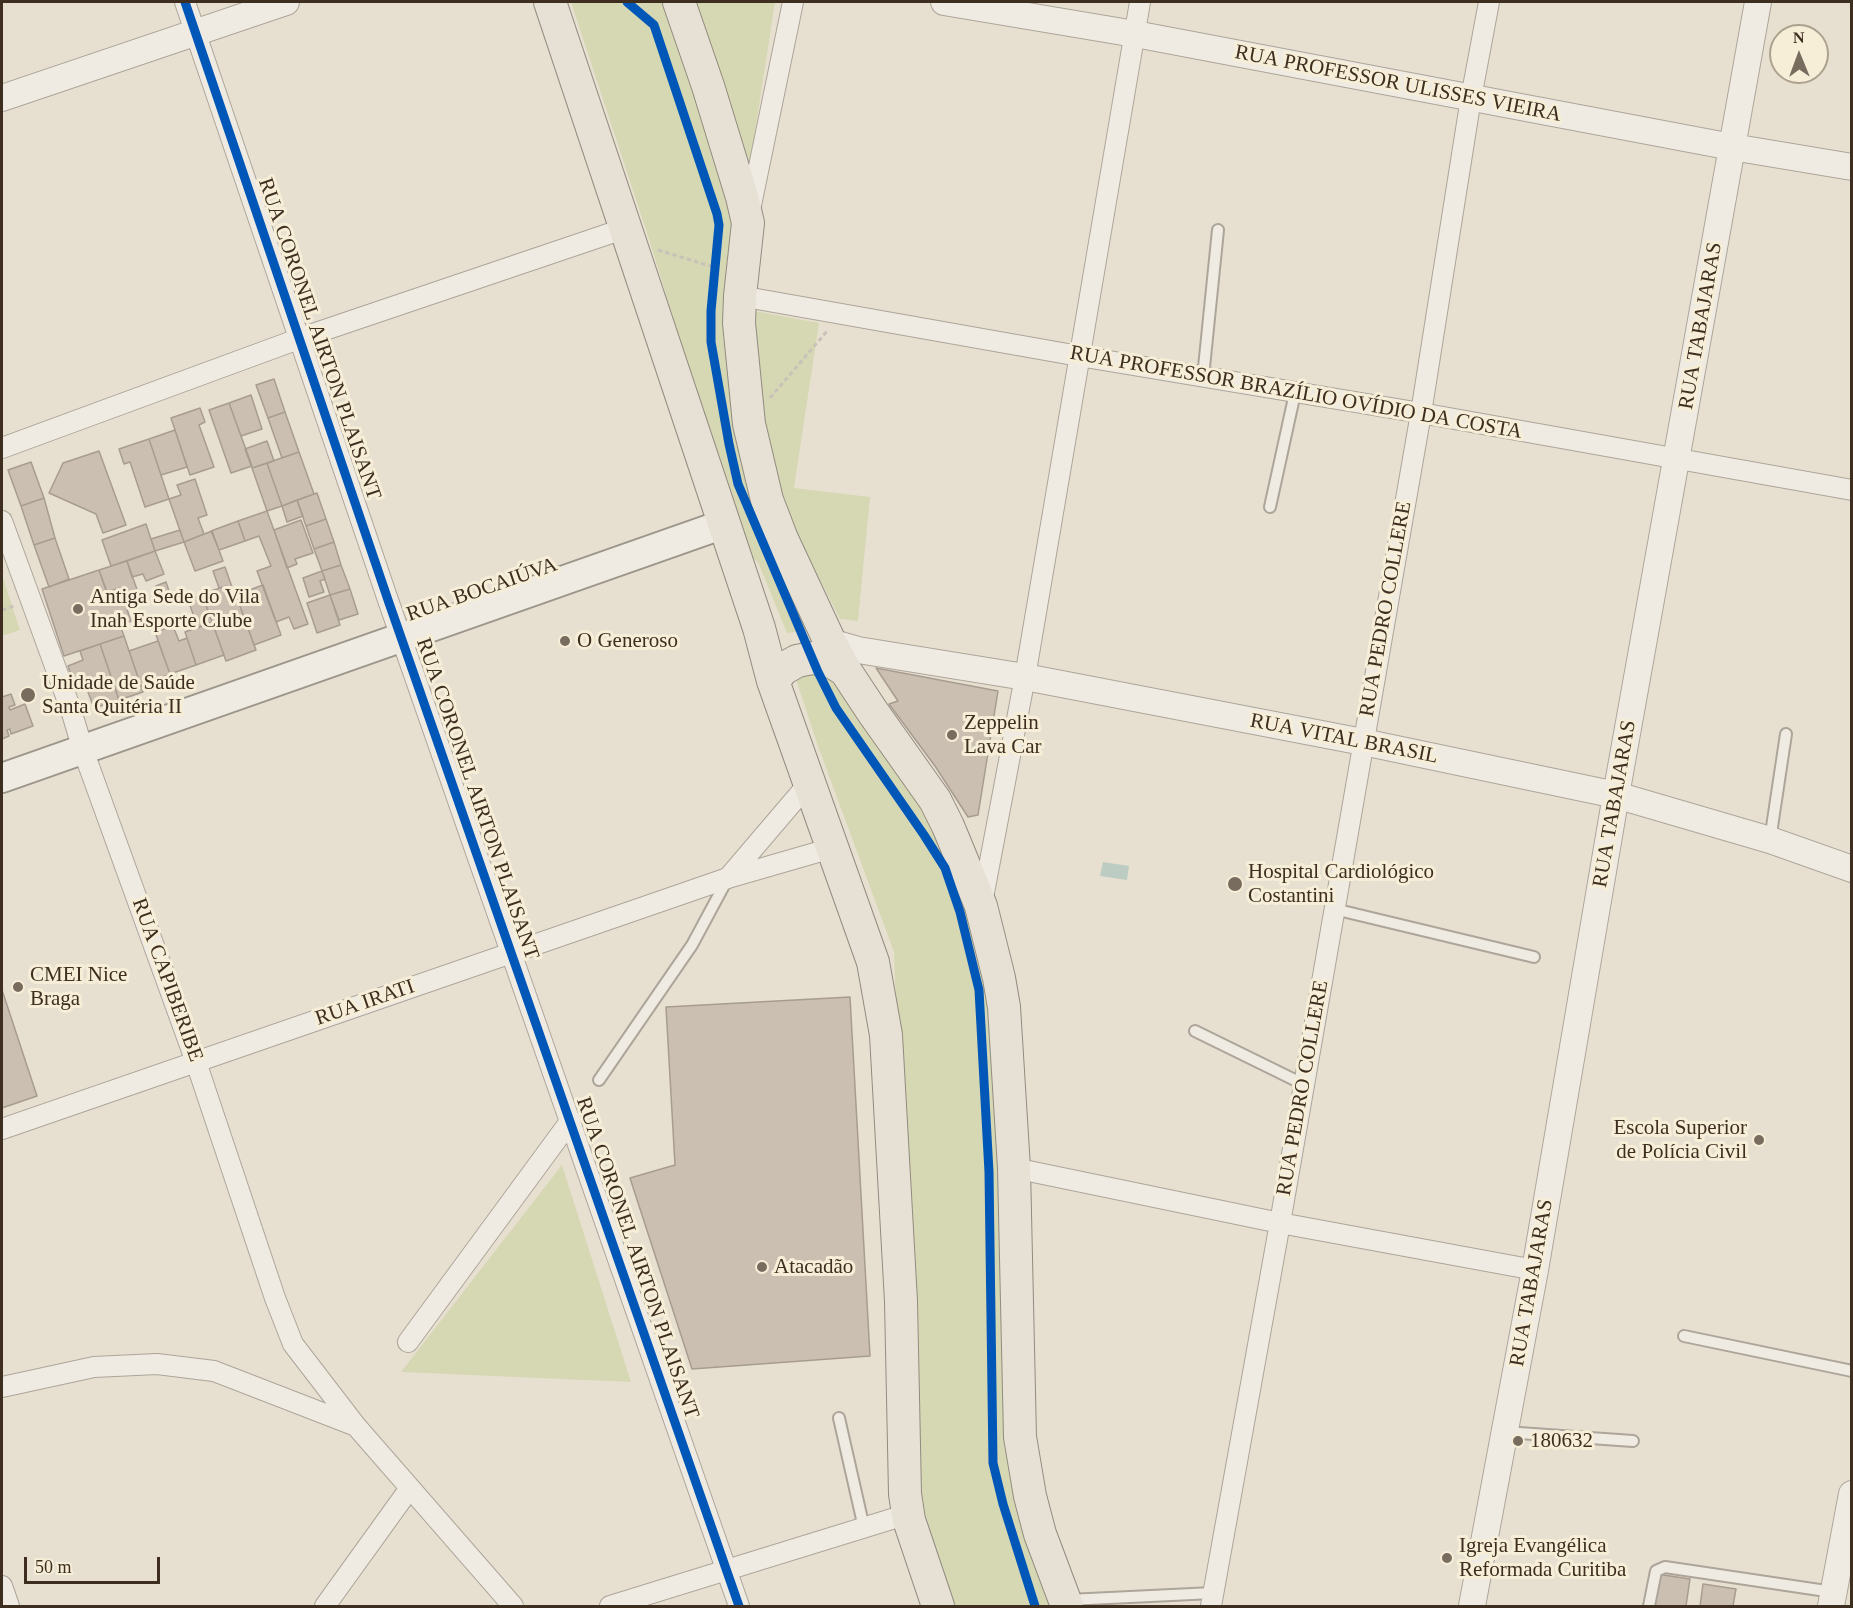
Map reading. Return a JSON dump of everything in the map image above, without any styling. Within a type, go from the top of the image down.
[{"type":"main road","points":[[550,2],[759,628],[773,681],[873,962],[886,1035],[901,1301],[904,1465],[908,1514],[938,1606]]},
{"type":"main road","points":[[680,2],[708,86],[748,223],[728,279],[739,323],[749,424],[767,500],[782,539],[830,642],[872,711],[935,800],[981,906],[1004,1007],[1014,1168],[1020,1437],[1032,1505],[1065,1603]]},
{"type":"main road","name":"RUA BOCAIÚVA","points":[[2,778],[724,524]]},
{"type":"main road","points":[[759,628],[789,643],[830,642]]},
{"type":"main road","points":[[773,681],[783,669],[797,661],[812,658],[830,661],[845,670]]},
{"type":"street","name":"RUA CORONEL AIRTON PLAISANT","points":[[185,2],[401,637],[513,952],[739,1606]]},
{"type":"street","points":[[2,98],[286,2]]},
{"type":"street","points":[[748,223],[793,2]]},
{"type":"street","name":"RUA PROFESSOR ULISSES VIEIRA","points":[[944,2],[1135,34],[1732,147],[1851,167]]},
{"type":"street","points":[[981,906],[1025,677],[1140,2]]},
{"type":"street","name":"RUA PEDRO COLLERE","points":[[1212,1600],[1280,1223],[1490,2]]},
{"type":"street","name":"RUA TABAJARAS","points":[[1472,1606],[1536,1270],[1616,795],[1758,2]]},
{"type":"street","points":[[2,448],[301,338],[629,235]]},
{"type":"street","name":"RUA PROFESSOR BRAZÍLIO OVÍDIO DA COSTA","points":[[728,279],[840,315],[1420,413],[1851,490]]},
{"type":"street","name":"RUA CAPIBERIBE","points":[[2,521],[71,710],[82,750],[196,1062],[274,1298],[293,1344],[356,1426],[513,1606]]},
{"type":"street","name":"RUA VITAL BRASIL","points":[[830,642],[858,650],[1025,677],[1363,742],[1616,795],[1770,840],[1851,868]]},
{"type":"street","points":[[728,878],[809,783]]},
{"type":"street","name":"RUA IRATI","points":[[2,1129],[728,878],[832,848]]},
{"type":"street","points":[[408,1342],[571,1120]]},
{"type":"street","points":[[1014,1168],[1280,1223],[1536,1270]]},
{"type":"street","points":[[2,1387],[94,1367],[157,1364],[214,1371],[356,1426]]},
{"type":"street","points":[[327,1605],[410,1488]]},
{"type":"street","points":[[1832,1603],[1851,1494]]},
{"type":"street","points":[[610,1606],[908,1514]]},
{"type":"street","points":[[2,1586],[9,1606]]},
{"type":"lane","points":[[1203,377],[1218,230]]},
{"type":"lane","points":[[1270,507],[1295,393]]},
{"type":"lane","points":[[1770,840],[1786,734]]},
{"type":"lane","points":[[599,1080],[692,945],[728,878]]},
{"type":"lane","points":[[1334,909],[1534,957]]},
{"type":"lane","points":[[1195,1031],[1304,1084]]},
{"type":"lane","points":[[1684,1336],[1851,1371]]},
{"type":"lane","points":[[839,1418],[864,1528]]},
{"type":"lane","points":[[1504,1432],[1633,1441]]},
{"type":"lane","points":[[1649,1606],[1656,1571],[1665,1567],[1832,1603]]},
{"type":"lane","points":[[1065,1603],[1212,1600]]},
{"type":"path","points":[[629,235],[728,279]]},
{"type":"path","points":[[716,257],[728,279]]},
{"type":"path","points":[[749,424],[840,315]]},
{"type":"green space","points":[[571,2],[666,2],[738,226],[731,321],[813,630],[787,633],[758,562],[745,552],[649,239]]},
{"type":"green space","points":[[691,2],[775,2],[748,178]]},
{"type":"green space","points":[[749,310],[819,323],[794,488],[870,497],[858,621],[840,619],[791,523],[767,449]]},
{"type":"green space","points":[[2,575],[20,630],[2,636]]},
{"type":"green space","points":[[792,667],[833,667],[958,869],[985,971],[1008,1186],[1015,1471],[1059,1606],[950,1606],[912,1472],[894,952],[818,746]]},
{"type":"green space","points":[[562,1165],[631,1382],[401,1372]]},
{"type":"shaded area","points":[[1103,862],[1129,866],[1127,880],[1100,876]]},
{"type":"building","points":[[274,379],[285,412],[268,418],[256,385]]},
{"type":"building","points":[[251,395],[262,429],[241,436],[229,403]]},
{"type":"building","points":[[229,403],[252,466],[231,473],[209,410]]},
{"type":"building","points":[[200,408],[205,422],[199,425],[214,467],[190,475],[171,418]]},
{"type":"building","points":[[285,412],[299,452],[282,458],[268,418]]},
{"type":"building","points":[[175,430],[187,467],[161,475],[149,439]]},
{"type":"building","points":[[149,439],[169,499],[145,507],[130,462],[124,464],[119,449]]},
{"type":"building","points":[[267,441],[274,461],[252,468],[245,449]]},
{"type":"building","points":[[99,451],[126,525],[103,533],[96,514],[49,493],[63,463]]},
{"type":"building","points":[[299,452],[314,494],[282,506],[267,463]]},
{"type":"building","points":[[31,462],[44,498],[21,506],[8,470]]},
{"type":"building","points":[[267,463],[282,506],[267,511],[252,468]]},
{"type":"building","points":[[195,479],[207,515],[198,518],[204,534],[184,542],[169,499],[181,495],[177,485]]},
{"type":"building","points":[[317,493],[326,519],[306,526],[297,500]]},
{"type":"building","points":[[44,498],[55,538],[34,545],[21,506]]},
{"type":"building","points":[[297,500],[303,516],[287,522],[282,506]]},
{"type":"building","points":[[267,511],[308,624],[294,629],[289,617],[276,622],[257,571],[271,566],[259,536],[245,541],[238,521]]},
{"type":"building","points":[[326,519],[334,542],[314,549],[306,526]]},
{"type":"building","points":[[301,520],[313,553],[295,559],[297,564],[287,568],[274,530]]},
{"type":"building","points":[[238,521],[245,541],[219,550],[211,531]]},
{"type":"building","points":[[146,524],[155,551],[111,566],[102,540]]},
{"type":"building","points":[[180,530],[184,542],[155,551],[151,539]]},
{"type":"building","points":[[212,531],[223,561],[195,571],[184,542]]},
{"type":"building","points":[[55,538],[69,579],[49,587],[34,545]]},
{"type":"building","points":[[334,542],[341,565],[322,571],[314,549]]},
{"type":"building","points":[[155,551],[164,574],[146,581],[143,574],[132,577],[127,561]]},
{"type":"building","points":[[127,561],[141,601],[126,606],[120,588],[107,592],[99,570]]},
{"type":"building","points":[[341,565],[350,589],[330,595],[322,571]]},
{"type":"building","points":[[225,567],[234,593],[229,595],[226,586],[219,588],[213,571]]},
{"type":"building","points":[[99,570],[111,605],[124,601],[131,621],[120,625],[124,636],[64,656],[42,589]]},
{"type":"building","points":[[322,571],[325,579],[320,581],[324,592],[309,597],[303,578]]},
{"type":"building","points":[[166,582],[172,600],[162,603],[156,586]]},
{"type":"building","points":[[263,585],[281,635],[254,645],[236,595]]},
{"type":"building","points":[[226,586],[231,600],[237,598],[256,650],[226,661],[202,594]]},
{"type":"building","points":[[350,589],[358,614],[339,620],[330,595]]},
{"type":"building","points":[[202,595],[212,622],[198,628],[188,600]]},
{"type":"building","points":[[330,595],[340,625],[317,633],[307,603]]},
{"type":"building","points":[[212,622],[224,655],[196,665],[185,632]]},
{"type":"building","points":[[173,626],[179,641],[187,638],[196,665],[170,674],[155,632]]},
{"type":"building","points":[[124,636],[143,692],[119,700],[100,644]]},
{"type":"building","points":[[158,641],[170,674],[141,686],[129,651]]},
{"type":"building","points":[[100,644],[119,700],[94,708],[85,684],[75,687],[68,666],[83,660],[80,651]]},
{"type":"building","name":"Zeppelin Lava Car","points":[[876,668],[998,691],[978,815],[968,817],[935,766],[889,704],[898,701]]},
{"type":"building","points":[[11,694],[15,705],[9,707],[10,710],[25,704],[33,726],[11,734],[10,729],[7,730],[9,736],[2,739],[2,697]]},
{"type":"building","points":[[2,990],[37,1096],[2,1108]]},
{"type":"building","name":"Atacadão","points":[[850,997],[870,1356],[692,1369],[630,1178],[675,1165],[666,1007]]},
{"type":"building","points":[[1657,1574],[1690,1579],[1686,1606],[1652,1606]]},
{"type":"building","points":[[1703,1584],[1736,1589],[1733,1606],[1700,1606]]},
{"type":"cycle path","points":[[185,2],[388,600],[739,1606]]},
{"type":"cycle path","points":[[627,2],[654,25],[717,214],[719,225],[711,311],[711,342],[738,484],[818,672],[836,708],[945,868],[960,912],[979,990],[989,1172],[993,1463],[1003,1504],[1035,1606]]},
{"type":"place","name":"Antiga Sede do Vila Inah Esporte Clube","points":[[78,609]]},
{"type":"place","name":"O Generoso","points":[[565,641]]},
{"type":"place","name":"Unidade de Saúde Santa Quitéria II","points":[[28,695]]},
{"type":"place","name":"Zeppelin Lava Car","points":[[952,735]]},
{"type":"place","name":"Hospital Cardiológico Costantini","points":[[1235,884]]},
{"type":"place","name":"CMEI Nice Braga","points":[[18,987]]},
{"type":"place","name":"Escola Superior de Polícia Civil","points":[[1759,1140]]},
{"type":"place","name":"Atacadão","points":[[762,1267]]},
{"type":"place","name":"180632","points":[[1518,1441]]},
{"type":"place","name":"Igreja Evangélica Reformada Curitiba","points":[[1447,1558]]}]
